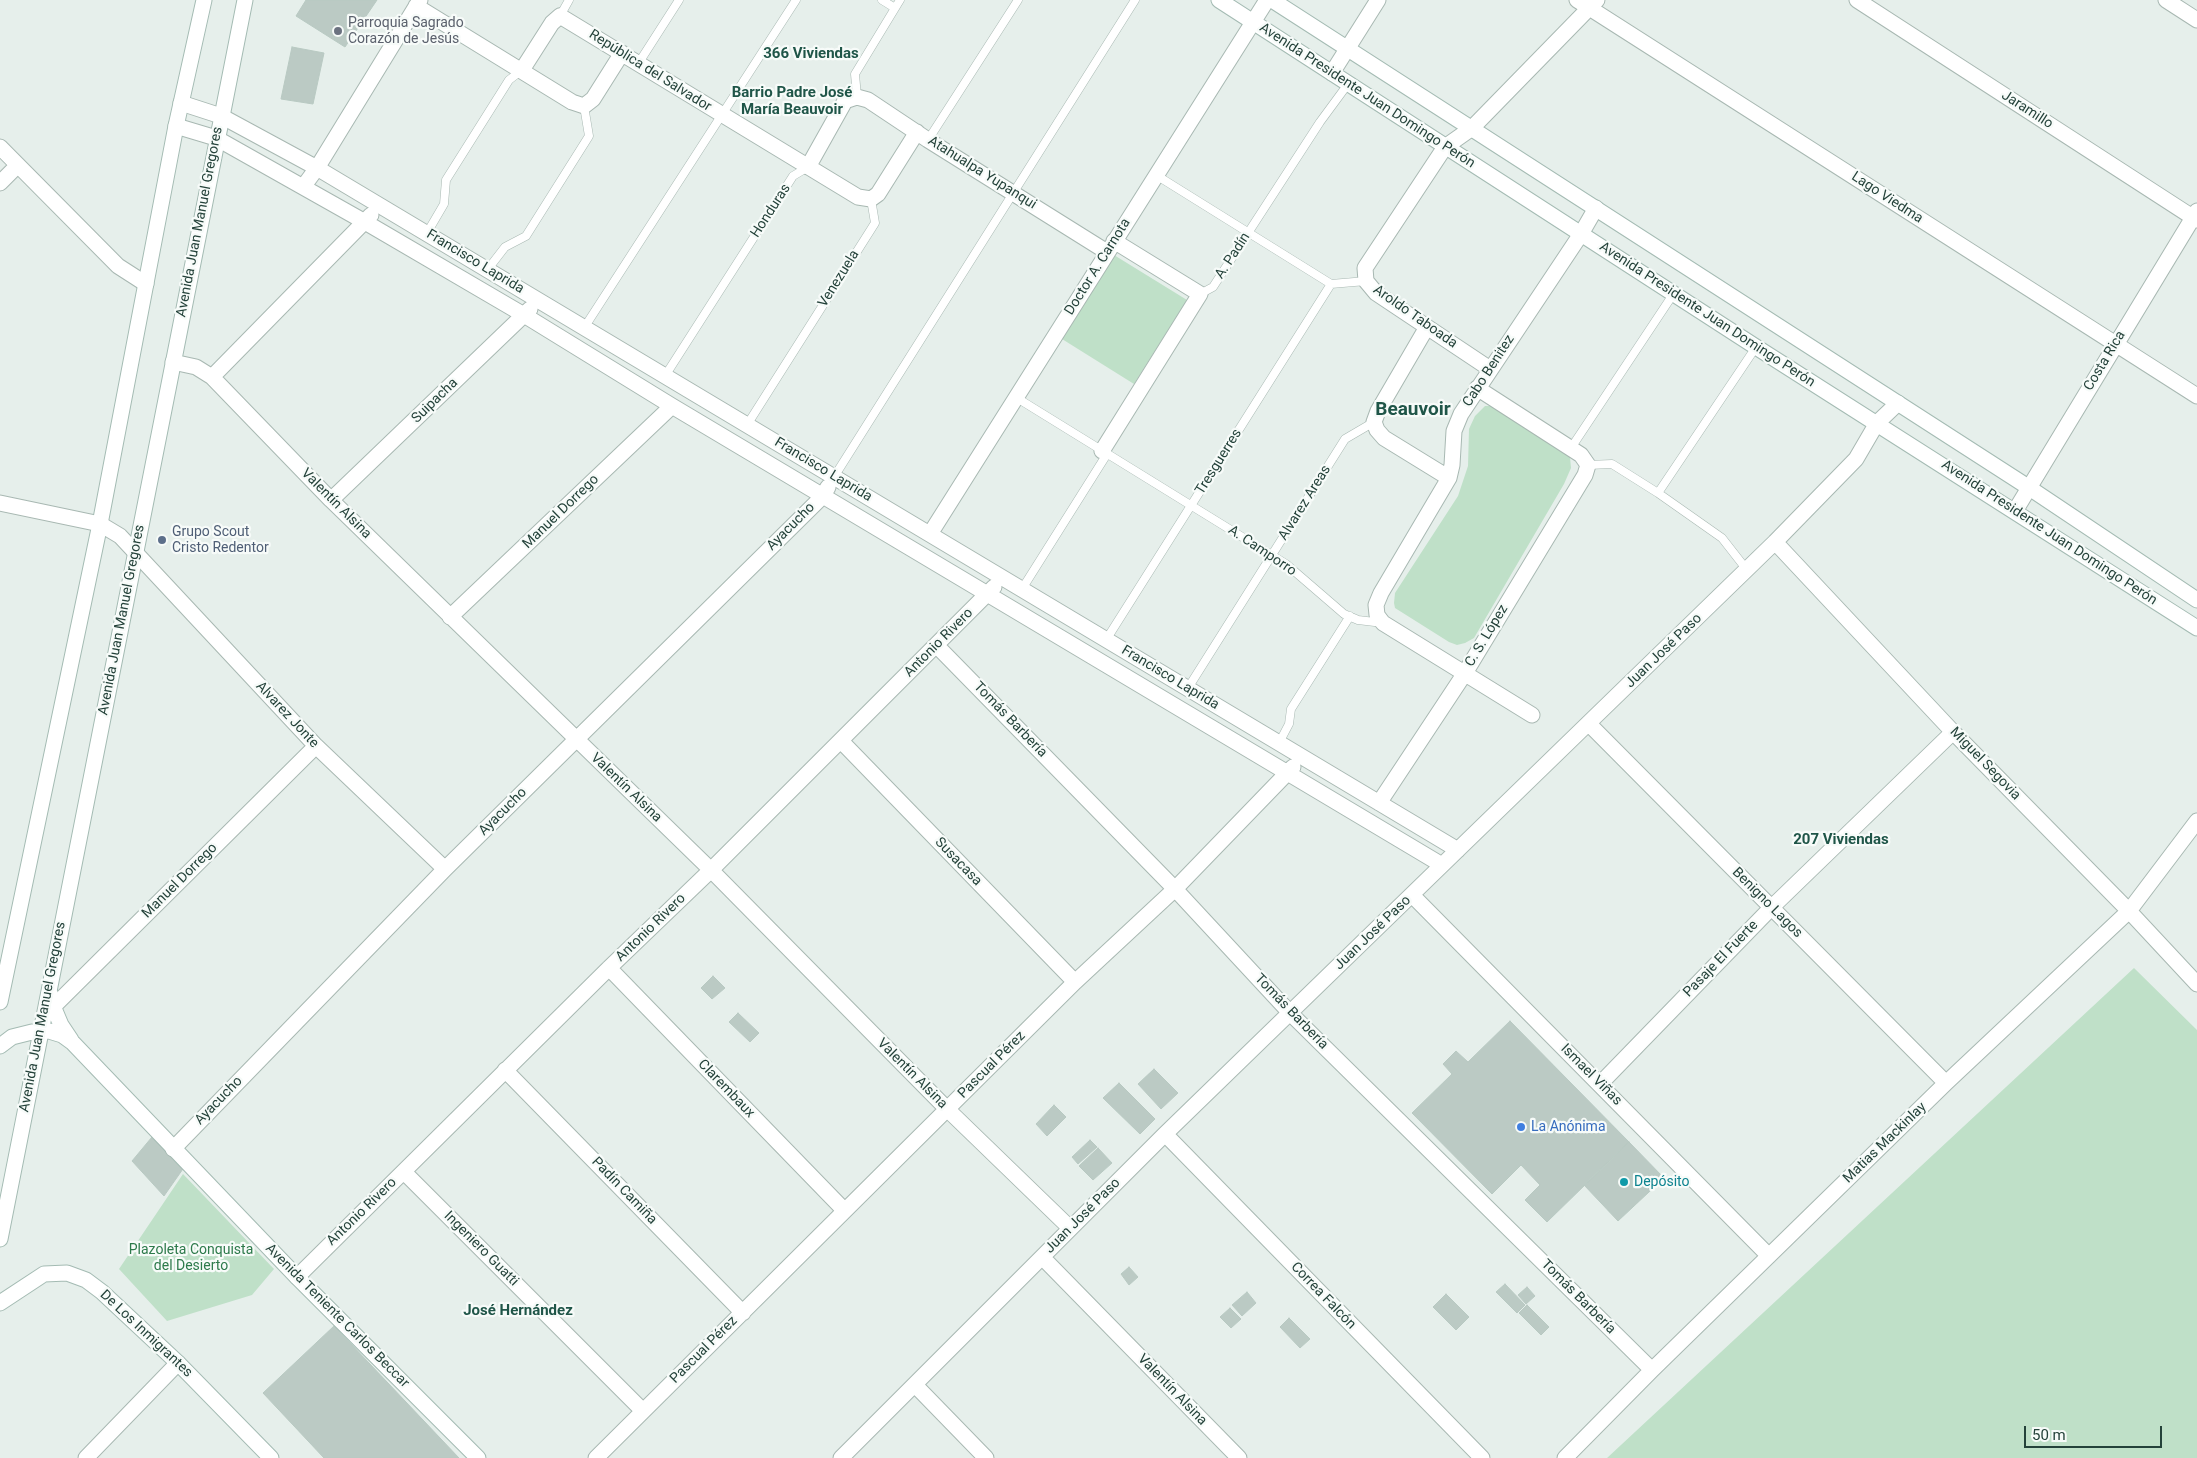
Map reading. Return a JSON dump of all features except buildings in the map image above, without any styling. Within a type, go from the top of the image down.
[{"type":"street","points":[[0,1002],[100,524],[176,126],[204,0]]},
{"type":"street","name":"Avenida Juan Manuel Gregores","points":[[52,972],[136,553],[216,138],[245,0]]},
{"type":"street","name":"Avenida Presidente Juan Domingo Perón","points":[[1219,0],[1756,347],[2197,628]]},
{"type":"street","name":"Doctor A. Carnota","points":[[930,534],[1268,0]]},
{"type":"street","name":"Avenida Presidente Juan Domingo Perón","points":[[1272,0],[2028,487],[2197,600]]},
{"type":"street","points":[[1332,74],[1378,0]]},
{"type":"street","name":"Jaramillo","points":[[1857,0],[2196,216]]},
{"type":"street","points":[[2166,0],[2197,20]]},
{"type":"street","points":[[303,187],[317,168],[418,3],[572,102],[584,106],[594,99],[622,53]]},
{"type":"street","points":[[1366,281],[1365,268],[1445,147],[1472,128],[1588,3]]},
{"type":"street","name":"Lago Viedma","points":[[1588,3],[2197,396]]},
{"type":"street","points":[[522,70],[552,23],[560,16]]},
{"type":"street","name":"República del Salvador","points":[[560,16],[808,168],[858,197],[871,199]]},
{"type":"street","name":"Atahualpa Yupanqui","points":[[856,97],[868,100],[1014,193],[1110,247],[1200,294]]},
{"type":"street","name":"Honduras","points":[[808,168],[845,101],[856,97]]},
{"type":"street","name":"Francisco Laprida","points":[[181,103],[221,116],[317,168],[1458,850]]},
{"type":"street","name":"Francisco Laprida","points":[[176,126],[216,138],[365,222],[524,315],[672,406],[988,593],[1442,866]]},
{"type":"street","points":[[871,199],[878,194],[922,136]]},
{"type":"street","points":[[0,147],[118,266],[146,284]]},
{"type":"street","points":[[0,183],[18,165]]},
{"type":"street","points":[[212,377],[380,206]]},
{"type":"street","name":"Cabo Benitez","points":[[1383,623],[1377,615],[1376,605],[1381,593],[1449,478],[1452,465],[1454,431],[1461,414],[1581,234],[1596,208]]},
{"type":"street","name":"Costa Rica","points":[[2015,511],[2196,216]]},
{"type":"street","name":"Aroldo Taboada","points":[[1366,281],[1376,293],[1490,369]]},
{"type":"street","name":"A. Padín","points":[[1104,453],[1200,294]]},
{"type":"street","name":"Suipacha","points":[[331,500],[538,300]]},
{"type":"street","points":[[1427,327],[1378,411],[1374,422],[1377,430],[1384,438],[1449,478]]},
{"type":"street","name":"Valentín Alsina","points":[[173,362],[196,367],[212,377],[331,500],[711,870],[947,1109],[1070,1228]]},
{"type":"street","points":[[1477,388],[1571,448],[1581,455],[1588,465]]},
{"type":"street","name":"Juan José Paso","points":[[842,1458],[1165,1134],[1291,1014],[1747,570],[1856,459],[1877,424],[1898,403]]},
{"type":"street","name":"Manuel Dorrego","points":[[450,617],[672,406]]},
{"type":"street","name":"C. S. López","points":[[1379,803],[1465,673],[1585,475],[1588,465]]},
{"type":"street","name":"Ayacucho","points":[[173,1149],[445,870],[823,496],[834,477]]},
{"type":"street","points":[[0,503],[100,524]]},
{"type":"street","name":"Alvarez Jonte","points":[[100,524],[120,536],[316,746],[445,870]]},
{"type":"street","name":"Miguel Segovia","points":[[1775,542],[1953,732],[2129,911],[2197,984]]},
{"type":"street","name":"Antonio Rivero","points":[[297,1276],[711,870],[1003,578]]},
{"type":"street","name":"A. Camporro","points":[[1383,623],[1532,715]]},
{"type":"street","name":"Tomás Barbería","points":[[937,646],[1175,889],[1291,1014],[1652,1370]]},
{"type":"street","name":"Benigno Lagos","points":[[1589,724],[1946,1083]]},
{"type":"street","name":"Pasaje El Fuerte","points":[[1600,1084],[1772,908],[1953,732]]},
{"type":"street","name":"Susacasa","points":[[841,741],[1075,982]]},
{"type":"street","name":"Manuel Dorrego","points":[[46,1018],[316,746]]},
{"type":"street","name":"Pascual Pérez","points":[[596,1458],[1075,982],[1175,889],[1303,757]]},
{"type":"street","name":"Matias Mackinlay","points":[[1565,1458],[1652,1370],[1946,1083],[2129,911],[2197,821]]},
{"type":"street","name":"Ismael Viñas","points":[[1412,895],[1769,1256]]},
{"type":"street","name":"Clarembaux","points":[[609,968],[844,1210]]},
{"type":"street","name":"Avenida Teniente Carlos Beccar","points":[[52,972],[46,1018],[50,1031],[62,1035],[73,1043]]},
{"type":"street","name":"Avenida Juan Manuel Gregores","points":[[0,1239],[46,1018]]},
{"type":"street","name":"Avenida Teniente Carlos Beccar","points":[[46,1018],[61,1025],[73,1043],[173,1149],[478,1458]]},
{"type":"street","name":"Avenida Teniente Carlos Beccar","points":[[0,1046],[46,1018]]},
{"type":"street","name":"Padín Camiña","points":[[505,1070],[743,1312]]},
{"type":"street","name":"Correa Falcón","points":[[1165,1134],[1482,1458]]},
{"type":"street","name":"Ingeniero Guatti","points":[[404,1172],[644,1411]]},
{"type":"street","name":"Valentín Alsina","points":[[1042,1257],[1239,1458]]},
{"type":"street","name":"De Los Inmigrantes","points":[[0,1303],[44,1274],[67,1272],[86,1280],[102,1292],[178,1363],[271,1458]]},
{"type":"street","points":[[86,1458],[178,1363]]},
{"type":"street","points":[[915,1386],[986,1458]]},
{"type":"lane","points":[[560,16],[570,0]]},
{"type":"lane","points":[[638,64],[679,0]]},
{"type":"lane","points":[[584,328],[796,0]]},
{"type":"lane","points":[[882,0],[895,8]]},
{"type":"lane","points":[[856,97],[855,74],[900,0]]},
{"type":"lane","points":[[922,136],[1018,0]]},
{"type":"lane","points":[[834,477],[1135,0]]},
{"type":"lane","points":[[428,234],[444,204],[446,180],[509,80],[522,70]]},
{"type":"lane","name":"A. Padín","points":[[1200,294],[1213,286],[1320,122],[1348,84]]},
{"type":"lane","points":[[488,269],[504,247],[526,236],[589,136],[584,106]]},
{"type":"lane","name":"Honduras","points":[[665,376],[793,176],[808,168]]},
{"type":"lane","points":[[1156,175],[1332,284]]},
{"type":"lane","name":"Venezuela","points":[[747,424],[875,223],[871,199]]},
{"type":"lane","name":"Aroldo Taboada","points":[[1332,284],[1366,281]]},
{"type":"lane","name":"Tresguerres","points":[[1106,640],[1332,284]]},
{"type":"lane","points":[[1571,448],[1674,293]]},
{"type":"lane","points":[[1658,493],[1756,347]]},
{"type":"lane","name":"A. Camporro","points":[[1017,398],[1286,564],[1344,614],[1358,620],[1383,623]]},
{"type":"lane","name":"Alvarez Areas","points":[[1188,688],[1345,439],[1374,422]]},
{"type":"lane","name":"A. Padín","points":[[1022,589],[1104,453]]},
{"type":"lane","points":[[1588,465],[1612,464],[1658,493],[1722,538],[1747,570]]},
{"type":"lane","points":[[1279,743],[1289,724],[1292,708],[1350,616]]},
{"type":"green space","points":[[1114,255],[1187,300],[1134,384],[1062,339]]},
{"type":"green space","points":[[1485,406],[1492,406],[1570,457],[1571,468],[1564,484],[1474,638],[1457,645],[1449,642],[1395,608],[1395,593],[1458,496],[1468,466],[1469,429],[1475,416]]},
{"type":"green space","points":[[2134,968],[2197,1030],[2197,1458],[1607,1458]]},
{"type":"green space","name":"Plazoleta Conquista del Desierto","points":[[183,1174],[274,1269],[252,1295],[167,1321],[119,1269]]},
{"type":"place","name":"Parroquia Sagrado Corazón de Jesús","points":[[338,31]]},
{"type":"place","name":"Grupo Scout Cristo Redentor","points":[[162,540]]},
{"type":"place","name":"La Anónima","points":[[1521,1127]]},
{"type":"place","name":"Depósito","points":[[1624,1182]]},
{"type":"district","name":"366 Viviendas","points":[[811,54]]},
{"type":"district","name":"Barrio Padre José María Beauvoir","points":[[792,102]]},
{"type":"district","name":"Beauvoir","points":[[1413,410]]},
{"type":"district","name":"207 Viviendas","points":[[1841,840]]},
{"type":"district","name":"José Hernández","points":[[518,1311]]}]
